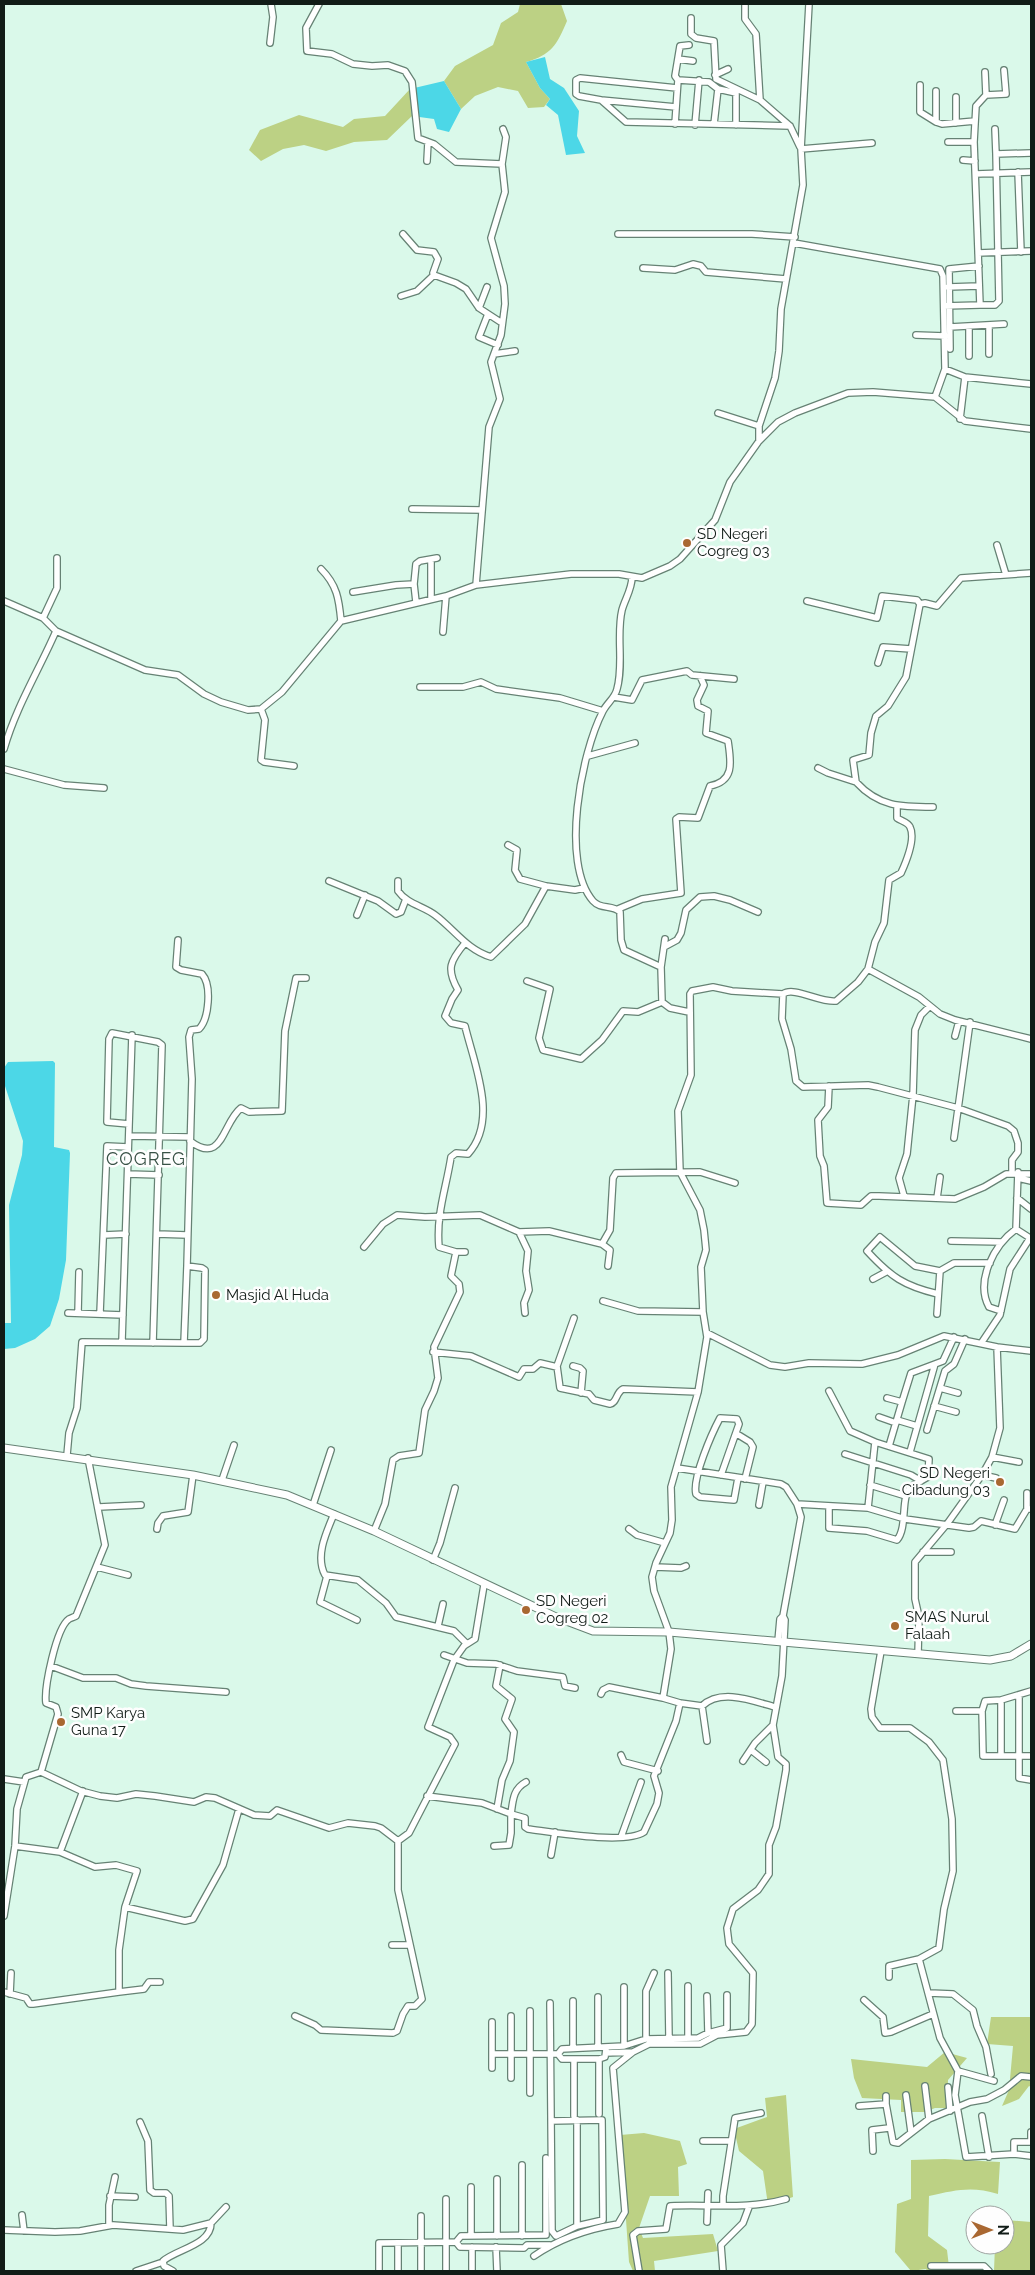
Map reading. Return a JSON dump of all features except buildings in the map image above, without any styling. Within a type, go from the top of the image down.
[{"type":"main road","points":[[4,1448],[88,1458],[265,1489],[313,1505],[374,1531],[556,1618],[593,1631],[669,1632],[1000,1660],[1021,1652],[1031,1644]]},
{"type":"street","points":[[270,43],[273,17],[271,4]]},
{"type":"street","points":[[319,4],[305,32],[307,51],[332,54],[353,64],[388,65],[405,71],[412,82],[417,135],[420,140],[434,144],[456,162],[502,164]]},
{"type":"street","points":[[745,4],[744,19],[756,34],[760,100]]},
{"type":"street","points":[[759,441],[759,426],[778,365],[780,314],[803,185],[801,149],[809,4]]},
{"type":"street","points":[[690,18],[691,34],[696,38],[714,41],[715,75],[720,82],[760,100],[790,126],[801,149]]},
{"type":"street","points":[[675,124],[678,80],[675,76],[680,46],[689,45]]},
{"type":"street","points":[[678,59],[693,61]]},
{"type":"street","points":[[715,75],[728,69]]},
{"type":"street","points":[[986,95],[1006,94],[1004,70]]},
{"type":"street","points":[[980,305],[974,142],[976,106],[986,95],[985,72]]},
{"type":"street","points":[[676,107],[577,96],[577,79],[677,88]]},
{"type":"street","points":[[678,80],[698,80],[714,84],[718,89],[737,94],[736,125]]},
{"type":"street","points":[[695,125],[698,80]]},
{"type":"street","points":[[920,85],[920,112],[936,122],[956,123],[975,121]]},
{"type":"street","points":[[714,124],[718,89]]},
{"type":"street","points":[[936,91],[936,122]]},
{"type":"street","points":[[956,97],[956,123]]},
{"type":"street","points":[[601,100],[624,121],[695,125],[790,126]]},
{"type":"street","points":[[476,586],[489,427],[500,399],[491,369],[498,345],[505,304],[504,286],[491,238],[505,192],[502,164],[506,137],[503,129]]},
{"type":"street","points":[[946,306],[995,305],[999,301],[995,129]]},
{"type":"street","points":[[428,142],[428,161]]},
{"type":"street","points":[[948,142],[974,142]]},
{"type":"street","points":[[801,149],[872,143]]},
{"type":"street","points":[[996,154],[1031,153]]},
{"type":"street","points":[[963,160],[975,160]]},
{"type":"street","points":[[1018,172],[1021,252]]},
{"type":"street","points":[[976,174],[1031,172]]},
{"type":"street","points":[[400,296],[417,291],[434,275],[438,259],[434,252],[417,250],[403,234]]},
{"type":"street","points":[[618,234],[752,234],[794,240],[938,268],[943,276],[950,327],[950,349]]},
{"type":"street","points":[[978,253],[1031,251]]},
{"type":"street","points":[[643,268],[675,270],[693,264],[701,266],[706,272],[786,279]]},
{"type":"street","points":[[935,397],[945,369],[948,271],[950,268],[979,266]]},
{"type":"street","points":[[434,275],[456,282],[466,289],[479,308],[502,323]]},
{"type":"street","points":[[948,287],[979,286]]},
{"type":"street","points":[[479,308],[486,287]]},
{"type":"street","points":[[488,314],[479,337],[498,345]]},
{"type":"street","points":[[950,327],[1004,324]]},
{"type":"street","points":[[989,325],[989,354]]},
{"type":"street","points":[[969,326],[970,356]]},
{"type":"street","points":[[916,335],[945,336]]},
{"type":"street","points":[[494,354],[515,351]]},
{"type":"street","points":[[945,369],[965,377],[1031,384]]},
{"type":"street","points":[[960,419],[965,377]]},
{"type":"street","points":[[4,601],[44,618],[56,631],[145,670],[178,675],[204,694],[221,702],[248,710],[261,710],[282,692],[341,621],[446,596],[476,586],[571,574],[619,574],[632,577],[648,577],[670,566],[705,532],[718,515],[730,482],[759,441],[786,417],[848,393],[867,392],[935,397],[960,419],[970,423],[1031,429]]},
{"type":"street","points":[[718,413],[759,426]]},
{"type":"street","points":[[412,509],[482,510]]},
{"type":"street","points":[[996,545],[1006,575]]},
{"type":"street","points":[[44,618],[57,588],[57,558]]},
{"type":"street","points":[[416,602],[414,584],[416,564],[420,561],[434,559],[430,599]]},
{"type":"street","points":[[321,568],[337,591],[341,621]]},
{"type":"street","points":[[920,604],[925,602],[937,606],[961,578],[1031,573]]},
{"type":"street","points":[[632,577],[632,583],[621,613],[618,684],[614,697],[603,712],[588,756],[579,789],[576,813],[578,855],[584,888],[599,906],[618,910],[642,899],[681,893],[676,819],[679,817],[698,818],[710,786],[718,785],[727,778],[731,760],[728,740],[706,733],[708,711],[698,706],[697,700],[704,685],[700,676]]},
{"type":"street","points":[[353,592],[414,584]]},
{"type":"street","points":[[443,632],[446,596]]},
{"type":"street","points":[[807,601],[877,618],[882,596],[917,600],[920,604]]},
{"type":"street","points":[[856,782],[853,760],[869,755],[871,733],[876,716],[888,706],[903,682],[920,604]]},
{"type":"street","points":[[4,748],[10,726],[56,631]]},
{"type":"street","points":[[878,663],[883,647],[911,649]]},
{"type":"street","points":[[614,697],[632,700],[642,680],[686,671],[700,676],[734,679]]},
{"type":"street","points":[[420,687],[463,687],[481,682],[496,689],[551,696],[603,712]]},
{"type":"street","points":[[261,710],[265,720],[261,760],[294,766]]},
{"type":"street","points":[[4,724],[10,726]]},
{"type":"street","points":[[588,756],[635,743]]},
{"type":"street","points":[[818,768],[829,774],[856,782],[874,796],[897,807],[933,807]]},
{"type":"street","points":[[4,770],[64,785],[104,788]]},
{"type":"street","points":[[663,1698],[670,1656],[669,1632],[652,1584],[655,1567],[672,1526],[670,1494],[698,1392],[707,1333],[703,1312],[702,1267],[706,1238],[700,1210],[680,1172],[678,1111],[692,1075],[690,994],[692,991],[713,987],[732,991],[782,994],[787,991],[819,1000],[836,1001],[858,982],[868,969],[875,942],[884,923],[889,880],[901,873],[910,846],[911,828],[909,824],[897,818],[897,807]]},
{"type":"street","points":[[508,845],[517,850],[515,870],[520,879],[546,886],[575,890],[584,888]]},
{"type":"street","points":[[329,881],[382,903],[397,914],[401,912],[406,899]]},
{"type":"street","points":[[398,881],[398,891],[406,899],[435,915],[465,943],[489,957],[494,956],[525,924],[546,886]]},
{"type":"street","points":[[357,915],[365,895]]},
{"type":"street","points":[[664,947],[677,940],[681,933],[686,910],[700,897],[714,896],[730,900],[758,912]]},
{"type":"street","points":[[618,910],[621,914],[621,940],[624,950],[661,967]]},
{"type":"street","points":[[662,1002],[661,967],[665,939]]},
{"type":"street","points":[[178,940],[176,967],[181,970],[202,974],[207,985],[204,1022],[199,1029],[191,1030],[189,1037],[192,1079],[184,1343]]},
{"type":"street","points":[[465,943],[452,960],[451,979],[458,990],[445,1016],[451,1023],[465,1026],[481,1094],[482,1123],[477,1141],[468,1154],[456,1153],[451,1157],[438,1215],[439,1247],[456,1252],[465,1252]]},
{"type":"street","points":[[868,969],[919,997],[929,1007],[959,1020],[1031,1039]]},
{"type":"street","points":[[128,1136],[190,1139],[200,1148],[211,1149],[217,1144],[241,1108],[249,1112],[282,1111],[287,1016],[296,978],[306,978]]},
{"type":"street","points":[[527,981],[550,989],[539,1038],[543,1050],[581,1059],[602,1040],[623,1011],[641,1012],[662,1002]]},
{"type":"street","points":[[782,994],[782,1019],[791,1049],[797,1084],[803,1087],[868,1085],[958,1108],[1008,1126],[1014,1131],[1018,1149],[1012,1160],[1016,1175],[1016,1229],[1002,1242],[990,1263],[984,1286],[986,1302],[989,1307],[1000,1311]]},
{"type":"street","points":[[662,1002],[670,1008],[689,1012]]},
{"type":"street","points":[[904,1196],[900,1190],[900,1172],[907,1154],[913,1095],[915,1030],[921,1015],[929,1007]]},
{"type":"street","points":[[955,1036],[959,1020]]},
{"type":"street","points":[[954,1138],[970,1022]]},
{"type":"street","points":[[129,1124],[107,1122],[109,1039],[112,1033],[132,1035],[158,1042],[162,1045],[153,1343]]},
{"type":"street","points":[[122,1342],[132,1035]]},
{"type":"street","points":[[829,1086],[828,1107],[818,1120],[820,1156],[824,1166],[827,1203],[856,1206],[861,1205],[871,1196],[959,1198],[984,1188],[1006,1174],[1031,1174]]},
{"type":"street","points":[[100,1313],[107,1146],[128,1147]]},
{"type":"street","points":[[602,1244],[610,1230],[613,1178],[616,1173],[707,1173],[726,1182],[735,1183]]},
{"type":"street","points":[[128,1174],[159,1175]]},
{"type":"street","points":[[1016,1175],[1031,1181]]},
{"type":"street","points":[[937,1198],[940,1177]]},
{"type":"street","points":[[1017,1198],[1031,1209]]},
{"type":"street","points":[[364,1247],[383,1224],[397,1215],[426,1217],[438,1215],[480,1215],[519,1232],[549,1231],[602,1244],[610,1250],[608,1266]]},
{"type":"street","points":[[982,1342],[995,1324],[1000,1311],[1010,1269],[1030,1238],[1016,1229]]},
{"type":"street","points":[[519,1232],[528,1251],[526,1271],[529,1288],[524,1303],[525,1312]]},
{"type":"street","points":[[104,1235],[126,1234]]},
{"type":"street","points":[[157,1234],[187,1235]]},
{"type":"street","points":[[938,1294],[913,1288],[886,1272],[867,1252],[880,1237],[915,1266],[940,1272],[954,1263],[990,1263]]},
{"type":"street","points":[[950,1241],[1002,1242]]},
{"type":"street","points":[[374,1531],[385,1504],[393,1460],[399,1456],[419,1453],[425,1410],[438,1378],[433,1352],[435,1342],[460,1292],[460,1284],[451,1276],[456,1252]]},
{"type":"street","points":[[67,1455],[69,1433],[77,1408],[81,1344],[84,1342],[200,1343],[204,1335],[205,1270],[186,1266]]},
{"type":"street","points":[[78,1312],[79,1272]]},
{"type":"street","points":[[873,1278],[886,1272]]},
{"type":"street","points":[[937,1314],[940,1272]]},
{"type":"street","points":[[603,1301],[638,1311],[703,1312]]},
{"type":"street","points":[[68,1313],[100,1313],[123,1316]]},
{"type":"street","points":[[574,1318],[557,1367],[559,1387],[589,1394],[594,1400],[610,1404],[623,1389],[698,1392]]},
{"type":"street","points":[[707,1333],[770,1366],[784,1367],[809,1363],[862,1364],[898,1355],[944,1336],[982,1342],[997,1347],[1031,1351]]},
{"type":"street","points":[[889,1446],[911,1373],[943,1361],[954,1337]]},
{"type":"street","points":[[927,1430],[946,1369],[954,1364],[964,1339]]},
{"type":"street","points":[[918,1654],[915,1562],[947,1524],[982,1475],[992,1457],[1000,1428],[997,1347]]},
{"type":"street","points":[[433,1352],[471,1356],[519,1377],[524,1369],[533,1370],[540,1363],[557,1367]]},
{"type":"street","points":[[910,1452],[935,1364]]},
{"type":"street","points":[[573,1366],[583,1371],[581,1393]]},
{"type":"street","points":[[940,1388],[958,1393]]},
{"type":"street","points":[[829,1391],[850,1431],[875,1442],[929,1459],[929,1475],[909,1489],[906,1496],[905,1519],[897,1540],[867,1531],[829,1528],[829,1506]]},
{"type":"street","points":[[887,1398],[902,1402]]},
{"type":"street","points":[[934,1406],[956,1412]]},
{"type":"street","points":[[879,1417],[917,1426]]},
{"type":"street","points":[[722,1475],[733,1436],[737,1434],[739,1424],[737,1419],[720,1418],[695,1486],[696,1494],[700,1497],[734,1500],[753,1447],[750,1442],[737,1434]]},
{"type":"street","points":[[868,1508],[871,1463],[875,1442]]},
{"type":"street","points":[[222,1480],[234,1445]]},
{"type":"street","points":[[313,1505],[331,1450]]},
{"type":"street","points":[[845,1454],[910,1475],[921,1481]]},
{"type":"street","points":[[992,1457],[1019,1462]]},
{"type":"street","points":[[41,1772],[58,1714],[56,1707],[48,1704],[46,1701],[51,1666],[62,1630],[69,1619],[76,1616],[97,1567],[105,1540],[88,1458]]},
{"type":"street","points":[[534,2256],[550,2245],[591,2228],[618,2224],[623,2219],[625,2212],[620,2132],[613,2068],[633,2052],[649,2044],[700,2044],[717,2035],[746,2032],[752,2024],[754,1978],[748,1965],[729,1944],[727,1928],[733,1909],[758,1890],[769,1874],[769,1846],[776,1827],[786,1766],[776,1751],[773,1725],[782,1676],[781,1641],[783,1616],[800,1521],[797,1504],[783,1485],[677,1468]]},
{"type":"street","points":[[158,1529],[158,1523],[163,1516],[188,1512],[193,1475]]},
{"type":"street","points":[[982,1475],[996,1478]]},
{"type":"street","points":[[759,1505],[763,1482]]},
{"type":"street","points":[[870,1485],[906,1496]]},
{"type":"street","points":[[433,1560],[440,1543],[455,1488]]},
{"type":"street","points":[[797,1504],[868,1508],[905,1519],[969,1528],[981,1522],[1017,1528],[1029,1509],[1027,1493]]},
{"type":"street","points":[[996,1525],[1004,1500]]},
{"type":"street","points":[[99,1507],[141,1505]]},
{"type":"street","points":[[334,1514],[326,1532],[321,1556],[321,1565],[327,1576],[320,1602],[357,1620]]},
{"type":"street","points":[[629,1529],[637,1535],[665,1543]]},
{"type":"street","points":[[923,1552],[951,1552]]},
{"type":"street","points":[[655,1567],[681,1568],[686,1566]]},
{"type":"street","points":[[97,1567],[128,1575]]},
{"type":"street","points":[[327,1576],[358,1580],[386,1604],[396,1617],[454,1631],[467,1644]]},
{"type":"street","points":[[398,1841],[409,1833],[455,1744],[450,1737],[428,1726],[454,1660],[467,1644],[474,1641],[476,1636],[484,1585]]},
{"type":"street","points":[[438,1626],[443,1604]]},
{"type":"street","points":[[881,1651],[871,1709],[872,1717],[880,1728],[910,1728],[929,1742],[943,1760],[952,1819],[953,1871],[944,1909],[939,1948],[920,1959],[889,1966],[889,1977]]},
{"type":"street","points":[[444,1655],[454,1660],[500,1665],[517,1671],[563,1677],[565,1686],[575,1688]]},
{"type":"street","points":[[497,1808],[502,1780],[511,1759],[514,1732],[505,1718],[512,1699],[496,1686],[500,1665]]},
{"type":"street","points":[[51,1666],[83,1678],[116,1678],[140,1685],[226,1692]]},
{"type":"street","points":[[602,1694],[603,1690],[609,1687],[702,1706],[711,1700],[724,1697],[743,1698],[775,1708]]},
{"type":"street","points":[[1031,1691],[1001,1700],[984,1702],[982,1711],[983,1756],[1031,1756]]},
{"type":"street","points":[[1020,1695],[1019,1778],[1031,1780]]},
{"type":"street","points":[[1001,1700],[1002,1756]]},
{"type":"street","points":[[427,1796],[482,1803],[497,1808],[525,1818],[525,1827],[528,1830],[593,1837],[641,1834],[645,1830],[659,1798],[654,1778],[676,1721],[680,1703]]},
{"type":"street","points":[[702,1706],[707,1741]]},
{"type":"street","points":[[956,1712],[982,1711]]},
{"type":"street","points":[[743,1761],[773,1725]]},
{"type":"street","points":[[751,1750],[766,1762]]},
{"type":"street","points":[[621,1755],[624,1762],[658,1771]]},
{"type":"street","points":[[4,1916],[7,1878],[15,1846],[17,1809],[24,1782],[28,1775],[41,1772],[83,1791],[117,1798],[145,1795],[194,1802],[206,1797],[215,1798],[239,1809],[263,1816],[270,1816],[277,1810],[329,1828],[348,1823],[375,1826],[398,1841]]},
{"type":"street","points":[[4,1779],[24,1782]]},
{"type":"street","points":[[494,1846],[508,1845],[515,1791],[518,1786],[526,1782]]},
{"type":"street","points":[[621,1836],[641,1782]]},
{"type":"street","points":[[60,1852],[83,1791]]},
{"type":"street","points":[[125,1907],[185,1921],[193,1919],[223,1865],[239,1809]]},
{"type":"street","points":[[551,1855],[555,1832]]},
{"type":"street","points":[[295,2016],[315,2025],[321,2030],[393,2033],[397,2032],[406,2010],[420,2003],[423,1995],[409,1945],[398,1890],[398,1841]]},
{"type":"street","points":[[15,1846],[60,1852],[94,1867],[116,1865],[134,1869],[137,1872],[125,1907],[119,1950],[118,1992]]},
{"type":"street","points":[[392,1945],[409,1945]]},
{"type":"street","points":[[920,1959],[940,2038],[958,2071],[955,2095],[959,2107],[966,2157],[1014,2154],[1031,2156]]},
{"type":"street","points":[[11,1973],[7,1993],[26,1998],[30,2004],[62,2002],[144,1989],[149,1982],[160,1982]]},
{"type":"street","points":[[646,2038],[646,1991],[654,1973]]},
{"type":"street","points":[[668,1973],[669,2038]]},
{"type":"street","points":[[624,1986],[624,2046]]},
{"type":"street","points":[[688,1986],[688,2038]]},
{"type":"street","points":[[929,1993],[953,1994],[973,2010],[977,2026],[986,2047],[991,2074]]},
{"type":"street","points":[[606,2050],[646,2038],[698,2038],[727,2028],[727,1995]]},
{"type":"street","points":[[707,1996],[708,2033]]},
{"type":"street","points":[[598,1997],[598,2047]]},
{"type":"street","points":[[864,2000],[883,2017],[885,2033],[933,2014]]},
{"type":"street","points":[[573,2001],[573,2048]]},
{"type":"street","points":[[550,2003],[550,2054],[552,2231],[556,2236],[577,2226],[603,2220],[602,2120],[575,2118],[551,2121]]},
{"type":"street","points":[[530,2011],[530,2092]]},
{"type":"street","points":[[511,2016],[511,2078]]},
{"type":"street","points":[[492,2022],[492,2068]]},
{"type":"street","points":[[558,2054],[562,2049],[598,2047],[606,2050],[633,2052]]},
{"type":"street","points":[[558,2054],[562,2059],[599,2059],[605,2057],[606,2050]]},
{"type":"street","points":[[492,2054],[558,2054]]},
{"type":"street","points":[[574,2059],[577,2226]]},
{"type":"street","points":[[599,2059],[599,2114]]},
{"type":"street","points":[[958,2071],[994,2081]]},
{"type":"street","points":[[886,2096],[889,2128],[894,2143],[901,2141],[929,2119],[970,2102],[987,2099],[1004,2090],[1021,2076],[1031,2077]]},
{"type":"street","points":[[925,2086],[929,2119]]},
{"type":"street","points":[[948,2087],[950,2111]]},
{"type":"street","points":[[906,2095],[911,2132]]},
{"type":"street","points":[[859,2106],[886,2104]]},
{"type":"street","points":[[723,2204],[722,2196],[736,2117],[761,2113]]},
{"type":"street","points":[[982,2116],[989,2157]]},
{"type":"street","points":[[140,2122],[148,2141],[150,2190],[154,2193],[166,2193],[169,2196],[170,2229]]},
{"type":"street","points":[[873,2152],[872,2130],[889,2128]]},
{"type":"street","points":[[1014,2154],[1014,2142],[1031,2142],[1031,2132]]},
{"type":"street","points":[[703,2142],[731,2141]]},
{"type":"street","points":[[456,2242],[461,2236],[546,2236],[546,2158]]},
{"type":"street","points":[[522,2165],[527,2245]]},
{"type":"street","points":[[109,2225],[110,2196],[115,2177]]},
{"type":"street","points":[[497,2179],[497,2236]]},
{"type":"street","points":[[471,2188],[471,2236]]},
{"type":"street","points":[[707,2222],[708,2194]]},
{"type":"street","points":[[110,2196],[135,2197]]},
{"type":"street","points":[[446,2199],[446,2271]]},
{"type":"street","points":[[639,2271],[633,2239],[635,2232],[666,2229],[670,2206],[723,2204],[749,2207],[786,2199]]},
{"type":"street","points":[[136,2271],[163,2262],[167,2257],[201,2240],[208,2232],[211,2223],[226,2207]]},
{"type":"street","points":[[723,2271],[721,2245],[743,2223],[749,2207]]},
{"type":"street","points":[[22,2215],[24,2231]]},
{"type":"street","points":[[421,2216],[421,2271]]},
{"type":"street","points":[[4,2230],[80,2231],[109,2225],[170,2229],[192,2228],[206,2222],[211,2223]]},
{"type":"street","points":[[398,2242],[398,2271]]},
{"type":"street","points":[[456,2242],[460,2247],[524,2248],[527,2245],[550,2245]]},
{"type":"street","points":[[378,2271],[379,2243],[456,2242]]},
{"type":"street","points":[[472,2247],[472,2271]]},
{"type":"street","points":[[496,2247],[497,2271]]},
{"type":"street","points":[[163,2262],[173,2271]]},
{"type":"street","points":[[931,2266],[984,2266],[989,2271]]},
{"type":"green space","points":[[520,4],[561,4],[567,21],[560,37],[552,48],[542,56],[526,62],[540,88],[550,99],[544,107],[528,108],[518,91],[498,87],[475,96],[461,109],[444,81],[455,66],[493,45],[501,23],[518,12]]},
{"type":"green space","points":[[410,89],[412,116],[387,140],[354,142],[326,151],[304,145],[283,149],[261,161],[249,150],[260,130],[299,115],[343,127],[354,119],[385,116]]},
{"type":"green space","points":[[991,2017],[1031,2017],[1031,2087],[1029,2086],[1019,2099],[1002,2106],[1009,2090],[1013,2046],[987,2044]]},
{"type":"green space","points":[[945,2052],[967,2058],[948,2080],[947,2108],[935,2108],[925,2112],[901,2112],[901,2100],[862,2098],[854,2078],[851,2059],[927,2067]]},
{"type":"green space","points":[[786,2095],[793,2197],[768,2205],[763,2171],[739,2151],[734,2129],[767,2117],[765,2098]]},
{"type":"green space","points":[[644,2133],[680,2141],[687,2164],[678,2167],[679,2196],[650,2196],[639,2228],[643,2238],[713,2234],[718,2251],[654,2261],[655,2271],[633,2271],[629,2262],[620,2135]]},
{"type":"green space","points":[[945,2159],[1000,2162],[998,2194],[980,2190],[964,2190],[929,2196],[928,2236],[947,2250],[949,2267],[957,2269],[957,2271],[927,2271],[926,2269],[911,2271],[895,2252],[897,2204],[911,2199],[911,2160]]},
{"type":"green space","points":[[1015,2221],[1031,2222],[1031,2271],[994,2271],[995,2255],[1015,2255]]},
{"type":"water","points":[[545,57],[550,79],[564,88],[579,111],[577,136],[585,153],[566,155],[558,115],[546,105],[550,99],[540,88],[526,62]]},
{"type":"water","points":[[444,81],[461,109],[449,132],[437,129],[434,119],[412,116],[410,89]]},
{"type":"water","points":[[53,1061],[55,1063],[54,1147],[69,1150],[70,1153],[66,1260],[59,1299],[50,1326],[35,1339],[15,1348],[4,1349],[4,1323],[11,1323],[9,1205],[22,1155],[23,1141],[5,1086],[4,1068],[8,1062]]},
{"type":"place","name":"SD Negeri Cogreg 03","points":[[687,543]]},
{"type":"place","name":"Masjid Al Huda","points":[[216,1295]]},
{"type":"place","name":"SD Negeri Cibadung 03","points":[[1000,1482]]},
{"type":"place","name":"SD Negeri Cogreg 02","points":[[526,1610]]},
{"type":"place","name":"SMAS Nurul Falaah","points":[[895,1626]]},
{"type":"place","name":"SMP Karya Guna 17","points":[[61,1722]]},
{"type":"district","name":"COGREG","points":[[146,1159]]}]
